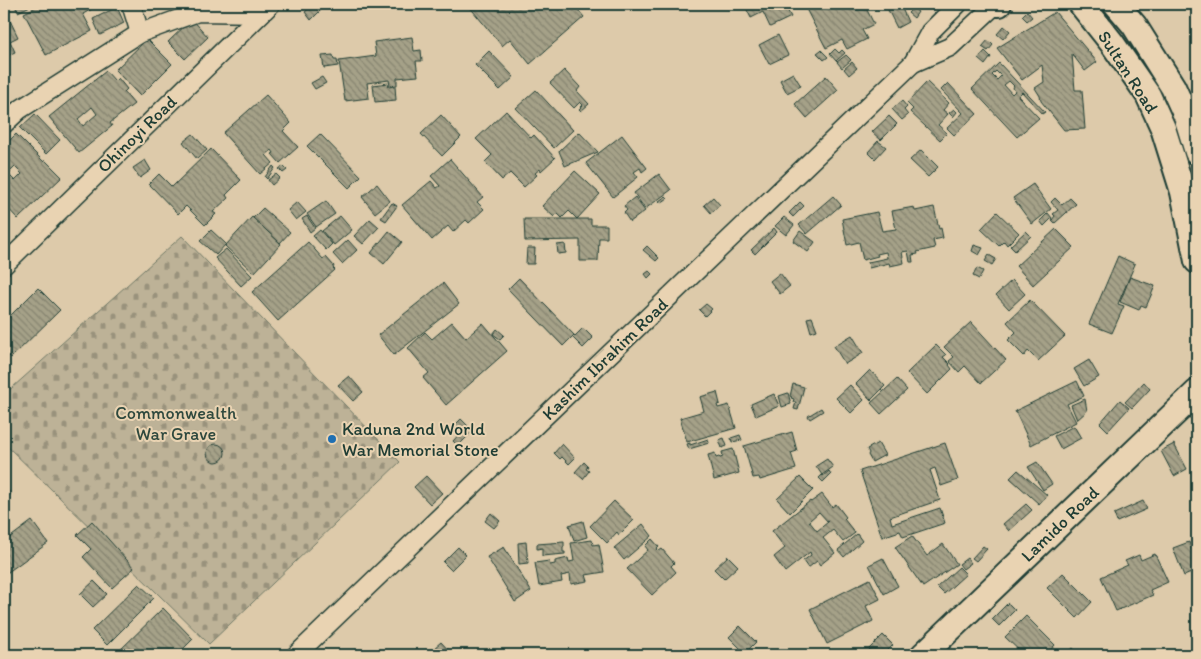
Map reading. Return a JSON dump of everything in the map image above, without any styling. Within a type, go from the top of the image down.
[{"type":"street","points":[[131,4],[140,33]]},
{"type":"street","name":"Kashim Ibrahim Road","points":[[296,655],[913,63],[930,32],[958,4]]},
{"type":"street","name":"Kashim Ibrahim Road","points":[[913,63],[950,47],[997,4]]},
{"type":"street","name":"Sultan Road","points":[[1081,4],[1112,43],[1148,95],[1156,112],[1163,128],[1183,192],[1197,261]]},
{"type":"street","name":"Sultan Road","points":[[1116,4],[1134,25],[1173,87],[1186,116],[1197,152]]},
{"type":"street","points":[[4,124],[19,110],[140,33],[198,12],[266,8]]},
{"type":"street","name":"Ohinoyi Road","points":[[4,265],[266,8]]},
{"type":"street","name":"Lamido Road","points":[[923,655],[1197,392]]},
{"type":"green space","name":"Commonwealth War Grave","points":[[182,236],[400,462],[209,644],[4,443],[4,395]]},
{"type":"building","points":[[14,4],[34,4],[18,12]]},
{"type":"building","points":[[42,4],[89,4],[92,9],[83,14],[92,31],[46,55],[24,13]]},
{"type":"building","points":[[314,4],[321,4],[324,7],[311,20],[305,12]]},
{"type":"building","points":[[469,4],[573,4],[584,17],[530,64],[510,39],[502,46]]},
{"type":"building","points":[[744,4],[784,4],[791,17],[770,27],[763,12],[751,18]]},
{"type":"building","points":[[864,4],[874,24],[862,30],[867,39],[847,49],[842,40],[826,48],[804,5]]},
{"type":"building","points":[[900,4],[908,22],[897,28],[887,8]]},
{"type":"building","points":[[916,4],[927,4],[921,9]]},
{"type":"building","points":[[117,7],[124,23],[100,35],[93,19]]},
{"type":"building","points":[[4,8],[18,37],[10,41],[15,52],[4,57]]},
{"type":"building","points":[[913,8],[918,12],[914,18],[908,13]]},
{"type":"building","points":[[1027,11],[1032,17],[1027,21],[1022,16]]},
{"type":"building","points":[[1055,12],[1097,62],[1085,71],[1072,54],[1075,90],[1082,90],[1085,129],[1064,130],[1041,101],[1035,88],[1044,82],[1042,65],[1022,80],[997,48]]},
{"type":"building","points":[[192,19],[208,37],[185,59],[168,42]]},
{"type":"building","points":[[1004,26],[1010,31],[1003,39],[997,34]]},
{"type":"building","points":[[778,35],[788,55],[769,64],[759,45]]},
{"type":"building","points":[[412,37],[414,51],[421,50],[422,61],[416,61],[418,76],[397,78],[397,85],[390,86],[389,80],[367,83],[369,98],[345,101],[339,61],[376,56],[374,42]]},
{"type":"building","points":[[147,39],[172,64],[140,96],[115,70]]},
{"type":"building","points":[[988,40],[993,45],[988,51],[982,47]]},
{"type":"building","points":[[835,49],[839,53],[842,50],[845,53],[836,61],[830,54]]},
{"type":"building","points":[[821,50],[828,57],[824,60],[817,53]]},
{"type":"building","points":[[489,51],[514,77],[500,90],[475,65]]},
{"type":"building","points":[[985,51],[991,57],[985,65],[978,59]]},
{"type":"building","points":[[333,55],[334,60],[337,60],[338,66],[324,68],[322,56]]},
{"type":"building","points":[[846,55],[851,60],[842,68],[837,62]]},
{"type":"building","points":[[852,62],[857,68],[849,75],[844,69]]},
{"type":"building","points":[[999,63],[1045,112],[1042,114],[1022,92],[1018,96],[1039,118],[1017,137],[972,89]],"holes":[[[996,71],[1001,76],[997,80],[992,75]],[[1009,81],[1014,86],[1015,91],[1012,94],[1004,85]]]},
{"type":"building","points":[[564,70],[580,87],[577,91],[589,104],[581,111],[579,109],[583,105],[580,102],[574,108],[550,83]]},
{"type":"building","points":[[106,71],[115,81],[118,78],[127,89],[124,92],[134,104],[110,123],[112,126],[79,153],[49,117]],"holes":[[[92,107],[97,114],[83,126],[78,119]]]},
{"type":"building","points":[[793,73],[801,86],[787,93],[780,80]]},
{"type":"building","points":[[826,76],[838,90],[807,118],[795,104]]},
{"type":"building","points":[[322,77],[326,83],[315,89],[311,83]]},
{"type":"building","points":[[927,82],[949,103],[943,110],[948,114],[938,125],[947,133],[940,140],[910,112],[913,109],[907,103]]},
{"type":"building","points":[[388,83],[389,87],[395,86],[396,100],[375,102],[373,85]]},
{"type":"building","points":[[948,83],[977,114],[954,135],[947,128],[963,113],[941,90]]},
{"type":"building","points":[[536,90],[573,130],[554,148],[516,108]]},
{"type":"building","points":[[266,95],[291,123],[283,131],[298,147],[280,163],[272,154],[274,153],[272,150],[266,155],[273,163],[260,174],[223,133]]},
{"type":"building","points":[[902,101],[907,107],[904,110],[908,115],[902,120],[892,109]]},
{"type":"building","points":[[954,109],[957,112],[953,117],[949,113]]},
{"type":"building","points":[[506,111],[531,138],[534,135],[555,158],[541,171],[540,169],[535,173],[537,175],[524,187],[510,173],[502,180],[485,162],[492,155],[476,139]]},
{"type":"building","points":[[35,114],[60,140],[46,154],[20,128]]},
{"type":"building","points":[[441,115],[461,137],[442,156],[421,134]]},
{"type":"building","points":[[889,116],[897,124],[881,140],[872,132]]},
{"type":"building","points":[[579,132],[598,152],[565,166],[559,151]]},
{"type":"building","points":[[16,134],[62,177],[18,219],[4,204],[4,146]],"holes":[[[15,167],[22,174],[15,181],[8,174]]]},
{"type":"building","points":[[193,134],[207,150],[197,159],[183,142]]},
{"type":"building","points":[[320,134],[361,176],[349,188],[307,146]]},
{"type":"building","points":[[622,135],[647,168],[642,172],[640,168],[634,172],[638,177],[613,197],[586,163]]},
{"type":"building","points":[[878,141],[886,147],[875,159],[868,152]]},
{"type":"building","points":[[211,149],[241,180],[226,195],[228,198],[213,212],[216,214],[205,225],[186,206],[178,214],[149,184],[159,174],[172,187]]},
{"type":"building","points":[[921,150],[938,167],[928,177],[910,160]]},
{"type":"building","points":[[450,159],[483,197],[477,202],[484,209],[469,223],[466,220],[453,232],[448,226],[432,240],[402,205],[431,181],[437,188],[440,186],[431,176]]},
{"type":"building","points":[[145,160],[151,170],[140,178],[133,168]]},
{"type":"building","points":[[273,166],[275,168],[267,179],[265,177]]},
{"type":"building","points":[[283,166],[287,170],[283,173],[279,169]]},
{"type":"building","points":[[575,171],[600,194],[577,219],[569,211],[562,218],[557,213],[554,217],[542,206]]},
{"type":"building","points":[[276,174],[280,178],[272,185],[268,180]]},
{"type":"building","points":[[659,174],[671,190],[645,209],[634,193]]},
{"type":"building","points":[[377,184],[390,201],[375,213],[362,197]]},
{"type":"building","points":[[1033,184],[1051,209],[1032,224],[1013,198]]},
{"type":"building","points":[[666,196],[668,198],[661,203],[659,201]]},
{"type":"building","points":[[833,196],[841,205],[807,234],[799,225]]},
{"type":"building","points":[[635,197],[645,211],[630,222],[624,213],[627,210],[624,206]]},
{"type":"building","points":[[713,197],[720,205],[711,213],[704,205]]},
{"type":"building","points":[[1055,198],[1062,205],[1070,198],[1076,204],[1055,223],[1052,220],[1055,216],[1053,214],[1058,210],[1051,202]]},
{"type":"building","points":[[326,201],[335,214],[316,227],[307,214]]},
{"type":"building","points":[[297,202],[306,212],[296,220],[288,210]]},
{"type":"building","points":[[800,202],[804,206],[793,217],[789,213]]},
{"type":"building","points":[[392,203],[397,206],[386,221],[381,218]]},
{"type":"building","points":[[914,207],[915,211],[934,207],[943,238],[933,240],[935,248],[912,255],[913,262],[910,262],[908,251],[902,252],[904,263],[890,266],[889,263],[869,268],[868,262],[887,258],[886,252],[863,260],[859,242],[847,245],[842,219],[877,212],[882,231],[896,229],[892,211]]},
{"type":"building","points":[[263,208],[290,232],[280,243],[253,218]]},
{"type":"building","points":[[997,212],[1019,233],[1007,245],[1004,241],[999,246],[981,229]]},
{"type":"building","points":[[1048,213],[1052,218],[1044,226],[1040,221]]},
{"type":"building","points":[[307,216],[315,228],[310,232],[302,219]]},
{"type":"building","points":[[340,216],[352,230],[334,245],[322,231]]},
{"type":"building","points":[[252,217],[281,244],[254,273],[225,246]]},
{"type":"building","points":[[784,217],[794,225],[786,235],[775,226]]},
{"type":"building","points":[[370,219],[379,227],[363,244],[354,236]]},
{"type":"building","points":[[524,219],[591,219],[591,225],[607,225],[607,238],[599,238],[598,261],[580,261],[580,240],[525,241]]},
{"type":"building","points":[[774,228],[777,232],[755,254],[751,250]]},
{"type":"building","points":[[1056,229],[1074,247],[1033,285],[1016,266]]},
{"type":"building","points":[[211,230],[226,244],[216,255],[200,241]]},
{"type":"building","points":[[320,230],[332,244],[326,250],[313,236]]},
{"type":"building","points":[[389,231],[402,242],[384,264],[371,253]]},
{"type":"building","points":[[800,231],[815,242],[808,252],[793,241]]},
{"type":"building","points":[[1026,231],[1031,236],[1015,251],[1010,246]]},
{"type":"building","points":[[348,240],[357,250],[342,264],[333,254]]},
{"type":"building","points":[[308,242],[323,259],[326,257],[335,270],[278,321],[252,292]]},
{"type":"building","points":[[565,244],[566,253],[558,254],[557,245]]},
{"type":"building","points":[[974,245],[983,248],[979,255],[972,251]]},
{"type":"building","points":[[647,246],[659,258],[656,261],[643,250]]},
{"type":"building","points":[[527,248],[535,248],[534,264],[526,264]]},
{"type":"building","points":[[226,249],[252,276],[241,286],[215,258]]},
{"type":"building","points":[[989,255],[996,259],[992,265],[985,261]]},
{"type":"building","points":[[1118,256],[1135,264],[1118,304],[1124,306],[1112,333],[1089,324]]},
{"type":"building","points":[[977,268],[983,271],[979,279],[973,276]]},
{"type":"building","points":[[649,271],[652,274],[648,278],[645,274]]},
{"type":"building","points":[[780,273],[790,286],[780,294],[770,281]]},
{"type":"building","points":[[1130,277],[1155,286],[1146,307],[1141,305],[1139,310],[1120,302]]},
{"type":"building","points":[[519,278],[574,335],[563,346],[508,289]]},
{"type":"building","points":[[1012,280],[1025,294],[1009,309],[996,295]]},
{"type":"building","points":[[443,283],[459,304],[394,355],[378,335]]},
{"type":"building","points":[[38,288],[60,310],[11,358],[4,351],[4,322]]},
{"type":"building","points":[[1030,300],[1065,336],[1038,361],[1028,351],[1024,356],[1008,340],[1016,332],[1007,322]]},
{"type":"building","points":[[706,304],[712,309],[705,316],[699,310]]},
{"type":"building","points":[[812,317],[817,330],[811,332],[807,318]]},
{"type":"building","points":[[452,322],[466,338],[483,323],[507,351],[446,405],[423,378],[429,373],[408,348],[425,332],[432,339]]},
{"type":"building","points":[[971,322],[1006,360],[981,383],[965,366],[959,372],[949,361],[954,357],[944,347]]},
{"type":"building","points":[[583,328],[593,338],[583,348],[573,338]]},
{"type":"building","points":[[497,329],[504,335],[500,339],[493,334]]},
{"type":"building","points":[[852,335],[863,353],[845,364],[834,346]]},
{"type":"building","points":[[936,345],[946,355],[943,357],[952,369],[927,394],[907,373]]},
{"type":"building","points":[[1089,360],[1099,377],[1084,386],[1074,369]]},
{"type":"building","points":[[870,370],[885,386],[871,400],[856,384]]},
{"type":"building","points":[[349,376],[363,392],[353,401],[338,385]]},
{"type":"building","points":[[897,379],[907,390],[881,414],[871,403]]},
{"type":"building","points":[[1077,381],[1084,396],[1067,404],[1076,422],[1031,445],[1015,411]]},
{"type":"building","points":[[1144,382],[1150,389],[1132,408],[1125,402]]},
{"type":"building","points":[[793,384],[804,387],[798,410],[794,409],[796,402],[793,402],[794,399],[790,396]]},
{"type":"building","points":[[850,385],[864,400],[851,413],[836,398]]},
{"type":"building","points":[[717,392],[720,404],[717,405],[718,408],[729,405],[736,428],[687,442],[680,418],[704,411],[700,397]]},
{"type":"building","points":[[788,393],[791,404],[782,407],[779,396]]},
{"type":"building","points":[[774,394],[779,406],[756,416],[751,404]]},
{"type":"building","points":[[1085,399],[1087,411],[1077,420],[1071,405]]},
{"type":"building","points":[[1120,400],[1129,408],[1108,431],[1100,423]]},
{"type":"building","points":[[821,408],[823,411],[810,419],[808,416]]},
{"type":"building","points":[[461,419],[473,431],[458,446],[453,441],[462,431],[455,425]]},
{"type":"building","points":[[1074,426],[1081,438],[1061,449],[1054,436]]},
{"type":"building","points":[[792,432],[797,451],[791,453],[796,469],[760,480],[759,477],[753,478],[744,446]]},
{"type":"building","points":[[740,435],[742,440],[732,442],[731,438]]},
{"type":"building","points":[[724,438],[727,446],[722,448],[719,440]]},
{"type":"building","points":[[708,439],[709,443],[689,449],[687,444],[690,443],[690,445]]},
{"type":"building","points":[[878,443],[885,455],[872,462],[867,449]]},
{"type":"building","points":[[945,443],[958,480],[941,486],[935,468],[930,470],[940,500],[890,517],[892,524],[940,508],[945,523],[903,537],[900,531],[882,537],[860,471]]},
{"type":"building","points":[[216,444],[222,447],[225,453],[222,459],[216,462],[210,459],[207,453],[210,447]]},
{"type":"building","points":[[562,444],[575,458],[569,464],[562,457],[560,459],[554,453]]},
{"type":"building","points":[[1174,444],[1187,469],[1174,476],[1161,451]]},
{"type":"building","points":[[733,449],[739,473],[714,480],[708,455],[715,453],[716,458],[720,458],[723,457],[722,452]]},
{"type":"building","points":[[827,459],[833,467],[822,475],[816,466]]},
{"type":"building","points":[[584,462],[588,466],[586,469],[589,471],[583,479],[575,472]]},
{"type":"building","points":[[1037,462],[1052,484],[1043,490],[1028,467]]},
{"type":"building","points":[[1018,470],[1047,495],[1039,504],[1010,478]]},
{"type":"building","points":[[829,471],[831,474],[823,482],[819,478]]},
{"type":"building","points":[[426,476],[442,493],[430,504],[414,487]]},
{"type":"building","points":[[800,477],[813,490],[790,513],[777,499]]},
{"type":"building","points":[[4,485],[11,494],[4,499]]},
{"type":"building","points":[[822,494],[832,507],[836,504],[846,517],[844,519],[855,533],[843,542],[833,530],[823,538],[835,553],[820,565],[817,561],[808,568],[803,561],[811,555],[810,552],[785,572],[774,557],[785,548],[772,531]],"holes":[[[819,512],[828,522],[817,531],[809,521]]]},
{"type":"building","points":[[614,501],[634,520],[619,535],[617,532],[607,543],[590,526]]},
{"type":"building","points":[[1143,501],[1147,509],[1117,522],[1114,514]]},
{"type":"building","points":[[1026,504],[1032,510],[1009,531],[1003,524]]},
{"type":"building","points":[[491,513],[500,521],[494,528],[485,521]]},
{"type":"building","points":[[32,521],[48,543],[4,575],[4,542]]},
{"type":"building","points":[[92,521],[134,568],[112,588],[83,557],[91,549],[77,535]]},
{"type":"building","points":[[583,521],[587,537],[574,541],[569,525]]},
{"type":"building","points":[[643,524],[652,536],[624,560],[614,548]]},
{"type":"building","points":[[857,534],[862,541],[844,557],[838,550]]},
{"type":"building","points":[[912,536],[927,556],[943,544],[957,564],[923,587],[895,547]]},
{"type":"building","points":[[652,539],[659,547],[657,549],[659,551],[662,549],[674,563],[671,566],[676,572],[652,595],[627,569],[648,550],[645,546]]},
{"type":"building","points":[[592,540],[593,545],[599,544],[604,572],[586,575],[588,581],[571,584],[570,574],[561,576],[562,582],[539,586],[535,563],[549,561],[550,565],[555,564],[555,561],[568,558],[569,562],[574,561],[571,543]]},
{"type":"building","points":[[526,542],[528,563],[519,564],[518,543]]},
{"type":"building","points":[[564,542],[563,552],[565,554],[542,556],[542,548],[537,549],[537,544]]},
{"type":"building","points":[[1189,542],[1196,561],[1193,562],[1196,571],[1184,576],[1173,548]]},
{"type":"building","points":[[983,546],[987,549],[976,561],[972,558]]},
{"type":"building","points":[[458,547],[466,555],[451,570],[443,562]]},
{"type":"building","points":[[504,547],[531,591],[515,602],[487,557]]},
{"type":"building","points":[[1155,554],[1168,582],[1150,590],[1153,595],[1116,611],[1101,577],[1128,565],[1125,561],[1139,555],[1141,560]]},
{"type":"building","points":[[728,556],[738,566],[724,579],[714,569]]},
{"type":"building","points":[[883,558],[898,586],[884,594],[869,565]]},
{"type":"building","points":[[967,558],[971,563],[963,569],[959,564]]},
{"type":"building","points":[[959,567],[966,574],[944,594],[937,587]]},
{"type":"building","points":[[1063,573],[1092,602],[1077,618],[1047,588]]},
{"type":"building","points":[[870,579],[880,599],[866,606],[873,621],[827,644],[810,609]]},
{"type":"building","points":[[94,581],[107,594],[93,607],[80,594]]},
{"type":"building","points":[[139,584],[154,598],[107,645],[92,630]]},
{"type":"building","points":[[1008,603],[1015,610],[999,626],[992,619]]},
{"type":"building","points":[[163,608],[193,639],[177,655],[116,654]]},
{"type":"building","points":[[1026,616],[1055,645],[1046,655],[1024,655],[1005,637]]},
{"type":"building","points":[[740,626],[756,642],[745,653],[729,637]]},
{"type":"building","points":[[883,635],[893,645],[883,655],[876,655],[869,649]]},
{"type":"building","points":[[441,642],[453,655],[426,655]]},
{"type":"building","points":[[1073,648],[1080,655],[1065,655]]},
{"type":"place","name":"Kaduna 2nd World War Memorial Stone","points":[[332,439]]}]
